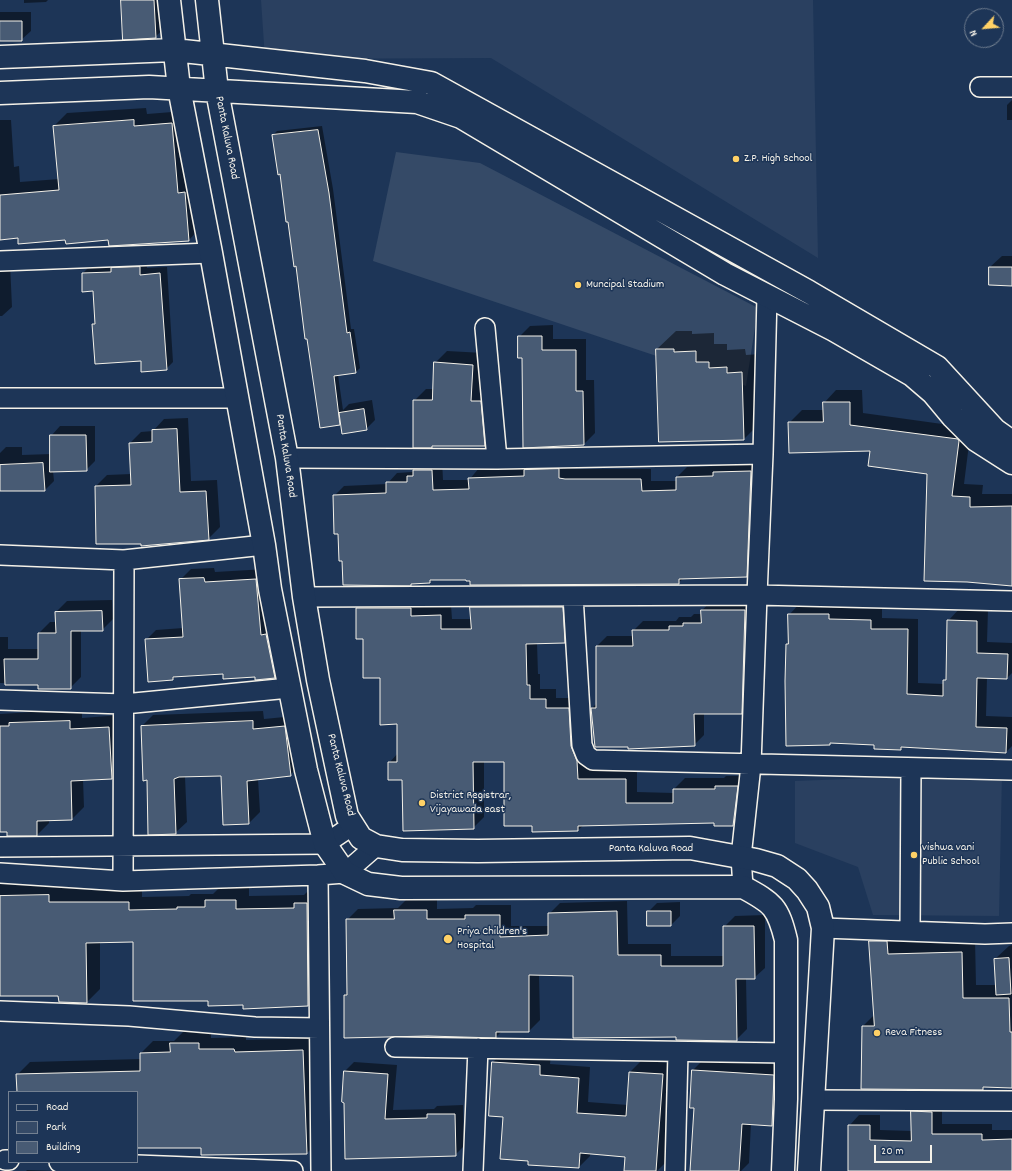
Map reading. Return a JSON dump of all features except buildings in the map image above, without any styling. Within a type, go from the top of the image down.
[{"type":"street","points":[[169,0],[179,88],[238,398],[289,688],[306,770],[325,844],[345,873]]},
{"type":"street","name":"Panta Kaluva Road","points":[[207,0],[217,91],[287,458],[304,597],[318,680],[347,816],[361,838],[376,846],[402,850],[478,851],[690,848],[777,866],[797,879],[807,890],[818,907],[823,928],[809,1171]]},
{"type":"street","points":[[0,57],[174,50],[365,71],[431,83],[810,292],[937,367],[995,430],[1012,442]]},
{"type":"street","points":[[0,93],[112,87],[179,88],[417,102],[436,107],[461,117],[725,274],[834,330],[912,375],[933,393],[953,417],[976,440],[1012,463]]},
{"type":"street","points":[[980,87],[1012,87]]},
{"type":"street","points":[[0,261],[211,253]]},
{"type":"street","points":[[743,888],[741,858],[751,765],[767,296]]},
{"type":"street","points":[[485,328],[496,459]]},
{"type":"street","points":[[0,398],[238,398]]},
{"type":"street","points":[[287,458],[496,459],[762,454]]},
{"type":"street","points":[[0,555],[124,560],[264,545]]},
{"type":"street","points":[[122,881],[124,560]]},
{"type":"street","points":[[304,597],[757,595],[1012,601]]},
{"type":"street","points":[[572,596],[582,745],[583,752],[588,758],[593,760],[751,765],[1012,770]]},
{"type":"street","points":[[0,700],[124,704],[289,688]]},
{"type":"street","points":[[910,931],[911,768]]},
{"type":"street","points":[[0,848],[123,845],[325,844],[353,825]]},
{"type":"street","points":[[345,873],[376,846]]},
{"type":"street","points":[[0,873],[122,881],[345,873],[368,884],[401,888],[743,888],[766,899],[780,917],[786,940],[786,1053],[783,1171]]},
{"type":"street","points":[[318,875],[321,1171]]},
{"type":"street","points":[[823,928],[1012,933]]},
{"type":"street","points":[[0,1011],[129,1016],[255,1027],[319,1028]]},
{"type":"street","points":[[395,1047],[786,1053]]},
{"type":"street","points":[[472,1171],[478,1048]]},
{"type":"street","points":[[675,1171],[678,1052]]},
{"type":"street","points":[[814,1100],[1012,1101]]},
{"type":"street","points":[[85,1163],[294,1171]]},
{"type":"shaded area","name":"Z.P. High School","points":[[261,0],[813,0],[818,258],[491,58],[265,59]]},
{"type":"shaded area","name":"vishwa vani Public School","points":[[1002,773],[999,916],[873,915],[858,867],[795,843],[795,781]]},
{"type":"green space","name":"Muncipal Stadium","points":[[396,152],[480,163],[758,308],[746,386],[373,261]]},
{"type":"place","name":"Z.P. High School","points":[[736,159]]},
{"type":"place","name":"Muncipal Stadium","points":[[578,285]]},
{"type":"place","name":"District Registrar, Vijayawada east","points":[[422,803]]},
{"type":"place","name":"vishwa vani Public School","points":[[914,855]]},
{"type":"place","name":"Priya Children's Hospital","points":[[448,939]]},
{"type":"place","name":"Reva Fitness","points":[[877,1033]]}]
